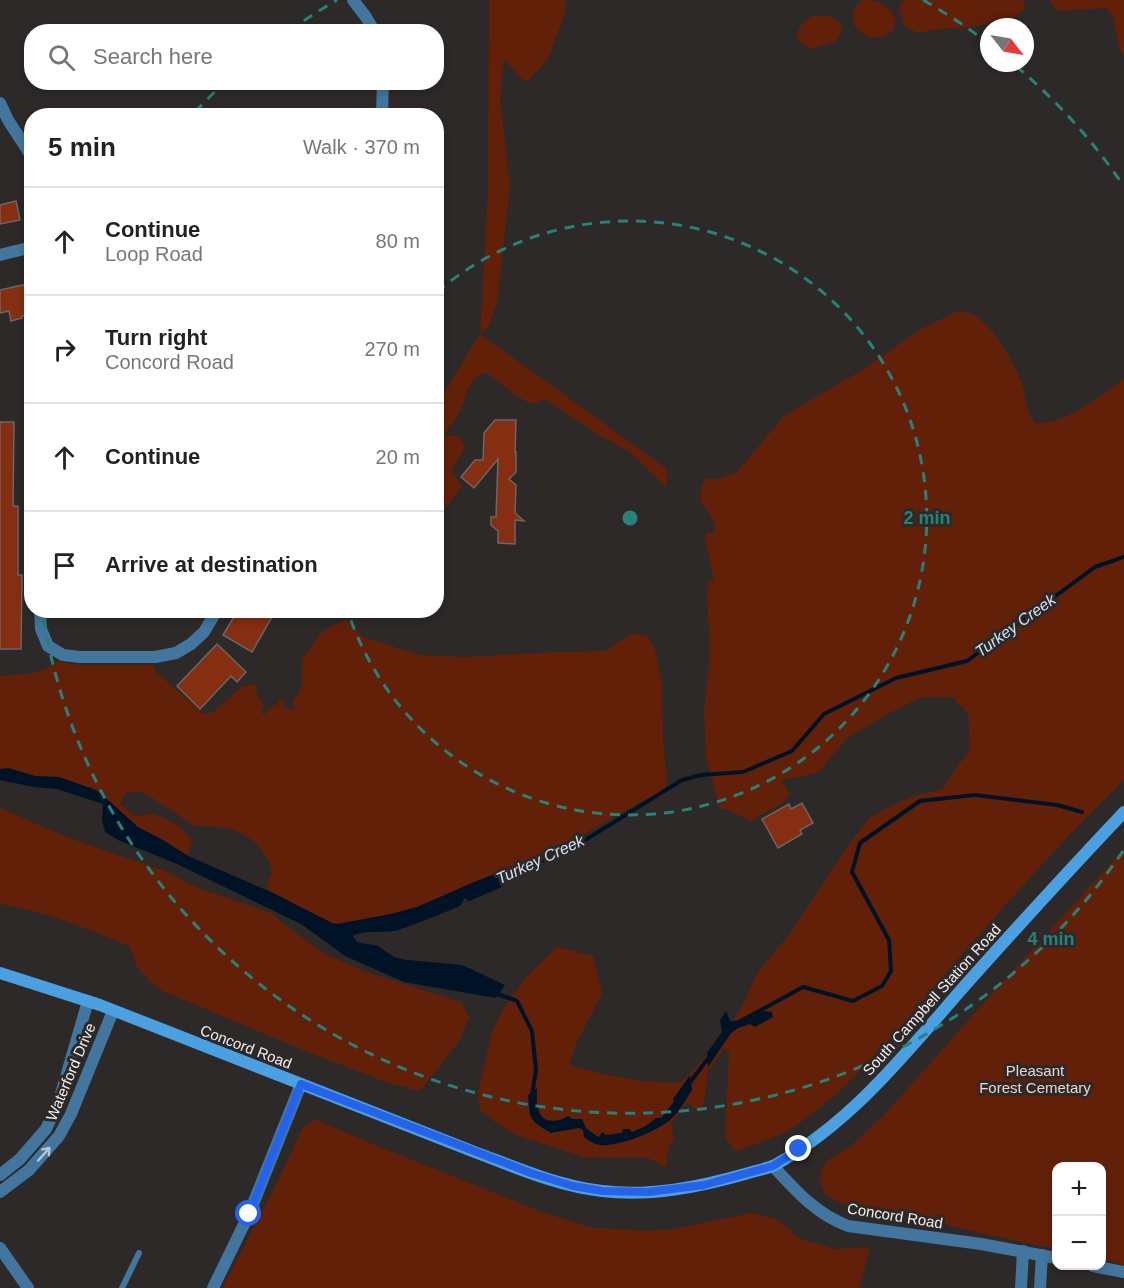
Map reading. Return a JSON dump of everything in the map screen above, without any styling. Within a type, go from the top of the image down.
[{"type":"main road","name":"South Campbell Station Road","points":[[773,1166],[821,1135],[886,1076],[1026,916],[1124,812]]},
{"type":"main road","name":"Concord Road","points":[[0,973],[88,1001],[472,1151],[573,1186],[603,1191],[648,1192],[704,1185],[773,1166]]},
{"type":"street","points":[[353,0],[370,24]]},
{"type":"street","points":[[382,90],[382,108]]},
{"type":"street","points":[[0,103],[24,145]]},
{"type":"street","points":[[0,255],[24,249]]},
{"type":"street","points":[[40,618],[41,629],[48,646],[63,655],[155,657],[176,653],[191,645],[204,632],[212,618]]},
{"type":"street","name":"Waterford Drive","points":[[0,1175],[20,1160],[46,1130],[64,1086],[88,1001]]},
{"type":"street","name":"Waterford Drive","points":[[0,1192],[40,1159],[59,1136],[80,1092],[113,1011]]},
{"type":"street","points":[[213,1288],[253,1204],[301,1084]]},
{"type":"street","name":"Concord Road","points":[[773,1166],[798,1193],[818,1210],[832,1220],[848,1226],[981,1244],[1052,1257]]},
{"type":"street","points":[[0,1248],[28,1288]]},
{"type":"street","points":[[1021,1288],[1023,1251]]},
{"type":"street","points":[[1040,1288],[1042,1255]]},
{"type":"street","points":[[1106,1269],[1124,1272]]},
{"type":"lane","points":[[64,1086],[80,1092]]},
{"type":"lane","points":[[52,1118],[65,1126]]},
{"type":"lane","points":[[11,1167],[19,1178]]},
{"type":"lane","points":[[122,1288],[139,1253]]},
{"type":"green space","points":[[489,0],[566,0],[565,13],[548,59],[528,80],[523,80],[504,59],[500,99],[510,187],[497,301],[489,326],[480,334],[488,190]]},
{"type":"green space","points":[[863,0],[878,2],[889,10],[896,18],[893,30],[884,36],[876,37],[865,35],[854,25],[855,8]]},
{"type":"green space","points":[[904,0],[1025,0],[1024,9],[1015,17],[980,18],[980,25],[918,33],[904,26],[899,7]]},
{"type":"green space","points":[[1049,0],[1124,0],[1124,58],[1113,17],[1106,8],[1057,11]]},
{"type":"green space","points":[[813,15],[829,16],[842,25],[836,41],[811,49],[801,43],[796,35],[803,22]]},
{"type":"green space","points":[[956,312],[965,312],[975,316],[992,331],[1000,342],[1019,375],[1028,409],[1036,423],[1059,419],[1070,414],[1124,379],[1124,780],[1039,868],[880,1050],[838,1092],[792,1128],[737,1151],[732,1148],[725,1136],[729,1052],[724,1049],[708,1070],[701,1112],[687,1103],[671,1123],[674,1140],[669,1146],[666,1167],[648,1158],[584,1157],[518,1136],[480,1110],[478,1092],[492,1032],[503,1009],[526,977],[557,947],[593,956],[602,994],[577,1042],[569,1065],[602,1074],[644,1081],[681,1083],[717,1044],[742,1007],[757,973],[792,931],[842,854],[869,818],[894,804],[921,794],[941,790],[970,749],[968,713],[952,697],[919,698],[846,739],[819,772],[780,780],[787,788],[789,795],[786,800],[752,821],[720,809],[706,758],[704,712],[710,651],[707,594],[709,580],[714,581],[705,539],[706,533],[715,533],[715,523],[700,500],[701,487],[705,479],[717,479],[736,473],[784,416],[862,370],[921,329]]},
{"type":"green space","points":[[480,334],[667,469],[667,488],[630,452],[597,434],[547,400],[532,404],[525,401],[485,372],[470,385],[459,413],[444,434],[444,393]]},
{"type":"green space","points":[[444,434],[460,437],[465,447],[451,472],[462,486],[447,506],[444,505]]},
{"type":"green space","points":[[345,620],[364,637],[419,655],[465,657],[604,651],[632,634],[648,637],[655,650],[662,684],[663,741],[667,782],[663,796],[644,800],[572,841],[417,907],[337,924],[267,889],[268,879],[272,873],[269,860],[255,842],[236,830],[195,826],[143,792],[125,793],[120,804],[135,816],[155,814],[179,826],[192,839],[188,856],[138,827],[96,790],[59,777],[35,776],[8,768],[0,769],[0,676],[34,673],[49,668],[56,661],[78,665],[153,665],[156,672],[204,714],[215,711],[241,687],[255,684],[257,694],[264,706],[261,712],[265,715],[267,710],[273,707],[271,704],[277,706],[280,699],[285,701],[283,707],[296,711],[292,702],[299,693],[302,681],[302,659],[323,631]]},
{"type":"green space","points":[[0,808],[69,838],[165,871],[202,890],[273,914],[327,955],[363,971],[461,1002],[469,1017],[460,1040],[420,1091],[391,1084],[305,1051],[158,989],[138,969],[130,947],[66,921],[0,904]]},
{"type":"green space","name":"Pleasant Forest Cemetary","points":[[1124,849],[1124,1265],[1106,1260],[1106,1162],[1052,1162],[1052,1248],[979,1233],[894,1211],[870,1212],[850,1207],[824,1193],[820,1182],[821,1170],[828,1160],[854,1143],[885,1114]]},
{"type":"green space","points":[[315,1119],[539,1211],[589,1227],[641,1231],[674,1229],[751,1213],[776,1219],[801,1239],[835,1249],[870,1247],[860,1286],[859,1288],[222,1288],[273,1191],[302,1129]]},
{"type":"water","points":[[8,768],[35,776],[59,777],[96,790],[138,827],[188,856],[337,924],[417,907],[513,867],[518,875],[500,888],[469,901],[465,898],[460,906],[398,930],[353,936],[357,942],[378,946],[394,957],[462,965],[505,985],[496,998],[404,982],[345,956],[301,924],[177,864],[118,840],[105,832],[102,820],[103,804],[57,789],[0,780],[0,769]]},
{"type":"water","points":[[726,1011],[730,1021],[745,1020],[764,1011],[772,1012],[773,1017],[755,1027],[750,1024],[731,1033],[708,1067],[707,1053],[722,1032],[720,1020]]},
{"type":"water","points":[[690,1075],[692,1090],[670,1120],[646,1134],[617,1144],[594,1143],[584,1137],[583,1130],[579,1128],[551,1133],[538,1125],[530,1115],[528,1095],[537,1088],[538,1108],[543,1117],[550,1121],[568,1116],[572,1119],[582,1119],[586,1128],[598,1137],[603,1132],[606,1135],[622,1133],[623,1129],[629,1129],[632,1132],[669,1113],[675,1106],[673,1099]]},
{"type":"building","points":[[16,201],[20,220],[0,224],[0,205]]},
{"type":"building","points":[[24,285],[24,316],[22,318],[11,321],[9,311],[0,313],[0,290]]},
{"type":"building","points":[[495,420],[516,420],[516,472],[509,479],[516,485],[515,513],[524,521],[515,520],[515,544],[498,543],[498,531],[491,525],[491,517],[496,517],[498,459],[474,488],[461,477],[475,460],[483,460],[484,433]]},
{"type":"building","points":[[0,422],[14,422],[13,506],[18,506],[18,575],[22,575],[21,649],[0,649]]},
{"type":"building","points":[[233,618],[271,618],[252,652],[223,635]]},
{"type":"building","points":[[217,644],[246,672],[237,682],[231,676],[200,709],[177,686]]},
{"type":"building","points":[[802,803],[813,823],[800,830],[802,834],[778,848],[762,819],[789,804],[791,809]]},
{"type":"waterway","name":"Turkey Creek","points":[[512,873],[569,850],[682,780],[701,775],[743,772],[792,751],[824,714],[896,678],[967,661],[1095,567],[1124,557]]},
{"type":"waterway","points":[[739,1022],[803,987],[853,1001],[882,986],[891,971],[889,940],[852,872],[860,843],[920,801],[975,795],[1057,805],[1082,812]]},
{"type":"waterway","points":[[495,993],[517,1001],[532,1031],[536,1070],[532,1095]]},
{"type":"waterway","points":[[688,1085],[709,1057]]},
{"type":"waterway","points":[[663,1119],[677,1101]]},
{"type":"route","points":[[249,1214],[301,1084],[531,1173],[573,1186],[603,1191],[648,1192],[704,1185],[773,1166],[799,1149]]}]
